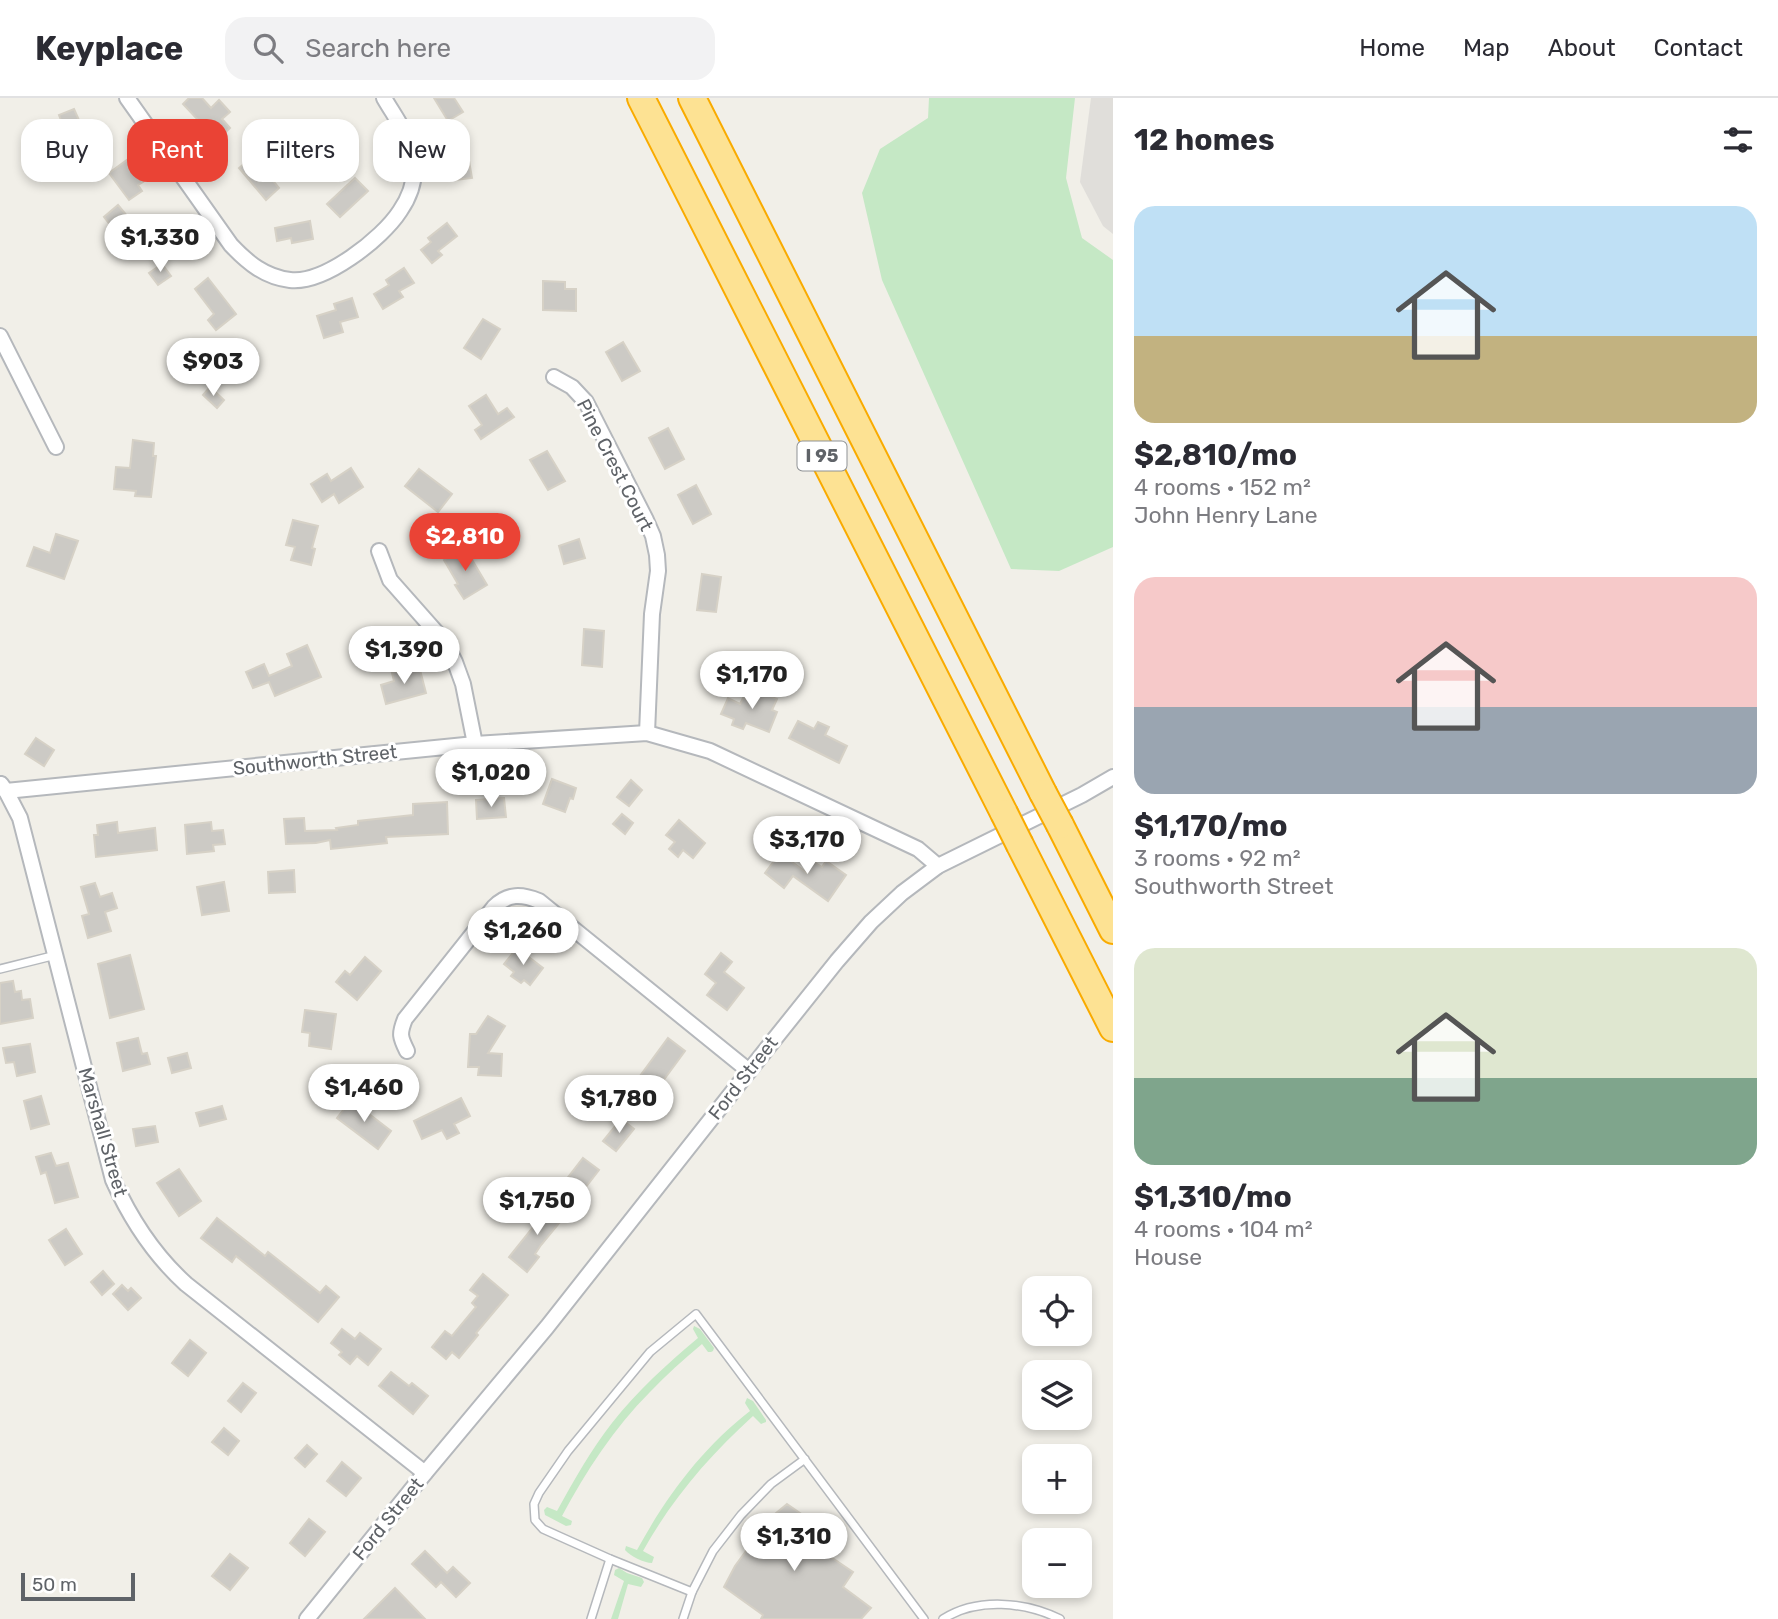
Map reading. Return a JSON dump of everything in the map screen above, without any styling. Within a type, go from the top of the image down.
[{"type":"highway","name":"I 95","points":[[641,98],[1113,1028]]},
{"type":"highway","name":"I 95","points":[[692,98],[1113,930]]},
{"type":"street","points":[[127,98],[231,245],[260,271],[292,281],[320,276],[365,247],[389,225],[407,200],[413,179],[414,155],[410,142],[384,98]]},
{"type":"street","points":[[0,336],[56,447]]},
{"type":"street","name":"Pine Crest Court","points":[[554,377],[572,387],[586,402],[653,536],[658,571],[652,614],[647,733]]},
{"type":"street","points":[[379,551],[390,580],[436,632],[455,662],[463,684],[475,744]]},
{"type":"street","name":"Southworth Street","points":[[3,787],[475,744],[647,733],[710,751],[918,849],[938,866]]},
{"type":"street","name":"Ford Street","points":[[307,1619],[547,1327],[748,1071],[871,922],[902,893],[938,866],[1113,777]]},
{"type":"street","name":"Marshall Street","points":[[3,787],[20,818],[113,1181],[124,1206],[158,1255],[186,1284],[425,1473]]},
{"type":"street","points":[[407,1051],[400,1039],[405,1019],[494,906],[507,897],[518,896],[539,901],[748,1071]]},
{"type":"lane","points":[[0,970],[56,955]]},
{"type":"lane","points":[[692,1592],[543,1529],[535,1520],[534,1504],[538,1493],[568,1451],[650,1352],[696,1314],[924,1619]]},
{"type":"lane","points":[[683,1619],[692,1592],[713,1551],[771,1483],[804,1459]]},
{"type":"lane","points":[[591,1619],[610,1559]]},
{"type":"lane","points":[[943,1619],[964,1609],[1000,1605],[1033,1608],[1060,1619]]},
{"type":"shaded area","points":[[1091,98],[1113,98],[1113,234],[1103,226],[1080,182]]},
{"type":"green space","points":[[929,98],[1075,98],[1066,178],[1082,238],[1113,260],[1113,547],[1059,571],[1011,569],[882,280],[862,193],[880,149],[928,118]]},
{"type":"green space","points":[[694,1326],[700,1329],[714,1348],[713,1351],[708,1352],[702,1344],[662,1379],[624,1420],[591,1466],[562,1516],[572,1521],[571,1525],[566,1526],[545,1515],[544,1510],[547,1507],[557,1511],[604,1433],[622,1411],[653,1378],[698,1338]]},
{"type":"green space","points":[[747,1398],[753,1401],[766,1422],[761,1424],[753,1416],[692,1479],[643,1551],[654,1557],[652,1563],[630,1555],[625,1550],[626,1546],[637,1550],[686,1474],[716,1441],[750,1411],[745,1403]]},
{"type":"green space","points":[[619,1568],[642,1578],[644,1582],[641,1587],[628,1584],[618,1619],[611,1619],[624,1581],[614,1575]]},
{"type":"building","points":[[189,98],[202,98],[211,108],[219,100],[230,112],[222,119],[197,119],[183,104]]},
{"type":"building","points":[[434,98],[454,98],[463,112],[447,119]]},
{"type":"building","points":[[74,109],[78,119],[61,119],[59,115]]},
{"type":"building","points":[[127,160],[127,182],[143,182],[138,185],[142,191],[129,200],[113,178],[113,170]]},
{"type":"building","points":[[251,182],[274,182],[279,188],[266,200]]},
{"type":"building","points":[[351,182],[359,182],[368,191],[340,217],[327,204]]},
{"type":"building","points":[[118,205],[133,223],[118,235],[104,217]]},
{"type":"building","points":[[310,221],[313,239],[292,243],[291,238],[277,241],[275,228]]},
{"type":"building","points":[[447,223],[457,236],[438,251],[442,255],[432,263],[421,250],[431,242],[428,238]]},
{"type":"building","points":[[171,224],[186,242],[172,254],[157,235]]},
{"type":"building","points":[[162,264],[171,276],[158,285],[149,273]]},
{"type":"building","points":[[404,268],[414,283],[399,291],[403,297],[383,309],[374,294],[389,285],[386,280]]},
{"type":"building","points":[[208,278],[236,314],[216,330],[208,320],[214,314],[195,289]]},
{"type":"building","points":[[543,281],[565,282],[565,289],[576,289],[576,311],[543,310]]},
{"type":"building","points":[[352,298],[358,317],[340,322],[343,332],[324,338],[317,316],[336,310],[334,304]]},
{"type":"building","points":[[483,319],[500,329],[481,359],[464,348]]},
{"type":"building","points":[[623,342],[640,371],[622,381],[606,352]]},
{"type":"building","points":[[210,387],[224,400],[217,408],[203,395]]},
{"type":"building","points":[[486,395],[498,414],[507,408],[514,417],[481,439],[475,430],[482,425],[469,406]]},
{"type":"building","points":[[668,428],[684,459],[665,469],[649,438]]},
{"type":"building","points":[[133,440],[154,443],[153,456],[156,456],[151,497],[135,496],[136,491],[114,489],[116,467],[130,468]]},
{"type":"building","points":[[547,451],[565,481],[548,490],[530,460]]},
{"type":"building","points":[[351,468],[363,487],[339,503],[334,494],[322,502],[311,484],[327,474],[331,481]]},
{"type":"building","points":[[419,469],[452,494],[438,512],[405,486]]},
{"type":"building","points":[[696,485],[711,514],[693,524],[678,495]]},
{"type":"building","points":[[293,520],[318,526],[311,565],[291,560],[295,547],[286,545]]},
{"type":"building","points":[[56,534],[78,541],[64,579],[27,566],[34,547],[50,553]]},
{"type":"building","points":[[579,539],[585,558],[564,564],[559,546]]},
{"type":"building","points":[[465,548],[487,585],[464,599],[444,560]]},
{"type":"building","points":[[702,574],[721,577],[716,612],[697,610]]},
{"type":"building","points":[[584,629],[604,631],[602,667],[582,665]]},
{"type":"building","points":[[307,645],[321,677],[275,696],[269,682],[253,688],[246,672],[264,664],[269,676],[292,666],[287,654]]},
{"type":"building","points":[[419,666],[426,693],[386,704],[381,685],[394,681],[392,673]]},
{"type":"building","points":[[753,689],[777,699],[772,710],[777,712],[769,732],[746,723],[743,729],[732,725],[734,719],[721,714],[728,698],[740,704],[743,698],[748,700]]},
{"type":"building","points":[[798,721],[814,729],[818,722],[829,727],[825,735],[847,746],[839,763],[789,738]]},
{"type":"building","points":[[36,738],[54,750],[44,766],[25,754]]},
{"type":"building","points":[[552,779],[576,788],[565,812],[543,804]]},
{"type":"building","points":[[631,780],[642,790],[629,806],[617,797]]},
{"type":"building","points":[[504,798],[506,817],[477,819],[476,800]]},
{"type":"building","points":[[447,802],[448,834],[386,837],[387,843],[331,849],[330,840],[286,844],[284,819],[304,818],[305,831],[337,830],[336,828],[358,825],[358,821],[413,815],[413,804]]},
{"type":"building","points":[[622,814],[633,823],[625,834],[613,824]]},
{"type":"building","points":[[679,820],[705,843],[693,858],[683,850],[678,857],[669,849],[675,842],[666,835]]},
{"type":"building","points":[[117,822],[118,833],[155,828],[157,850],[96,857],[94,835],[98,835],[97,825]]},
{"type":"building","points":[[211,822],[212,831],[223,830],[225,844],[213,845],[214,851],[187,854],[185,825]]},
{"type":"building","points":[[780,853],[807,873],[814,862],[822,867],[826,861],[846,875],[828,901],[793,876],[784,888],[765,873]]},
{"type":"building","points":[[294,870],[295,892],[269,893],[268,872]]},
{"type":"building","points":[[224,882],[229,911],[202,915],[197,887]]},
{"type":"building","points":[[95,883],[100,897],[112,893],[117,908],[105,912],[111,931],[88,938],[82,916],[89,914],[81,887]]},
{"type":"building","points":[[517,948],[543,968],[530,985],[511,976],[514,972],[504,964]]},
{"type":"building","points":[[721,953],[732,962],[724,972],[744,988],[727,1010],[707,995],[716,983],[705,974]]},
{"type":"building","points":[[130,955],[144,1009],[110,1018],[98,964]]},
{"type":"building","points":[[365,957],[381,971],[357,1000],[336,982],[345,971],[350,975]]},
{"type":"building","points":[[13,981],[15,992],[21,991],[22,1000],[30,999],[33,1018],[0,1024],[0,983]]},
{"type":"building","points":[[305,1010],[336,1014],[331,1049],[309,1046],[310,1033],[302,1032]]},
{"type":"building","points":[[488,1016],[505,1026],[488,1053],[502,1054],[501,1076],[478,1075],[479,1067],[468,1067],[470,1034],[476,1034]]},
{"type":"building","points":[[138,1038],[142,1054],[147,1053],[150,1064],[123,1071],[117,1043]]},
{"type":"building","points":[[668,1038],[685,1051],[654,1093],[637,1080]]},
{"type":"building","points":[[30,1044],[35,1072],[17,1076],[14,1062],[6,1063],[3,1048]]},
{"type":"building","points":[[187,1053],[191,1068],[172,1073],[168,1058]]},
{"type":"building","points":[[41,1096],[49,1124],[31,1129],[24,1101]]},
{"type":"building","points":[[461,1098],[470,1116],[454,1124],[459,1133],[447,1139],[442,1130],[422,1139],[414,1121]]},
{"type":"building","points":[[351,1100],[391,1131],[378,1149],[337,1118]]},
{"type":"building","points":[[222,1106],[226,1119],[200,1126],[196,1113]]},
{"type":"building","points":[[621,1119],[634,1129],[616,1151],[603,1141]]},
{"type":"building","points":[[155,1126],[158,1142],[136,1146],[133,1129]]},
{"type":"building","points":[[51,1153],[56,1166],[68,1163],[78,1197],[55,1203],[46,1172],[41,1174],[36,1157]]},
{"type":"building","points":[[583,1158],[599,1170],[578,1197],[562,1185]]},
{"type":"building","points":[[179,1169],[201,1201],[179,1216],[157,1183]]},
{"type":"building","points":[[548,1202],[565,1216],[541,1245],[535,1254],[539,1257],[527,1272],[509,1257],[534,1226],[531,1223]]},
{"type":"building","points":[[217,1218],[265,1256],[268,1252],[320,1293],[326,1286],[339,1297],[318,1322],[236,1256],[232,1262],[201,1238]]},
{"type":"building","points":[[66,1229],[82,1254],[65,1265],[49,1240]]},
{"type":"building","points":[[103,1271],[114,1284],[102,1295],[91,1282]]},
{"type":"building","points":[[483,1274],[508,1295],[459,1358],[452,1352],[446,1359],[432,1347],[445,1331],[452,1336],[476,1307],[472,1303],[478,1296],[470,1290]]},
{"type":"building","points":[[122,1285],[128,1291],[131,1288],[141,1298],[128,1310],[113,1294]]},
{"type":"building","points":[[342,1329],[355,1339],[360,1333],[381,1349],[368,1365],[357,1356],[350,1364],[339,1355],[342,1352],[331,1343]]},
{"type":"building","points":[[190,1340],[206,1353],[188,1376],[172,1363]]},
{"type":"building","points":[[391,1372],[409,1386],[412,1383],[428,1396],[413,1414],[379,1386]]},
{"type":"building","points":[[243,1383],[256,1393],[241,1412],[228,1401]]},
{"type":"building","points":[[224,1428],[239,1441],[228,1455],[212,1442]]},
{"type":"building","points":[[307,1445],[317,1454],[305,1467],[295,1458]]},
{"type":"building","points":[[342,1462],[361,1478],[346,1496],[327,1481]]},
{"type":"building","points":[[787,1504],[836,1538],[825,1553],[853,1572],[843,1587],[871,1608],[861,1619],[761,1619],[763,1615],[724,1587],[754,1540]]},
{"type":"building","points":[[309,1519],[325,1532],[305,1556],[290,1543]]},
{"type":"building","points":[[425,1551],[447,1573],[453,1567],[470,1583],[456,1597],[441,1582],[436,1587],[412,1564]]},
{"type":"building","points":[[230,1554],[248,1568],[230,1590],[212,1576]]},
{"type":"building","points":[[395,1588],[425,1619],[364,1619]]}]
